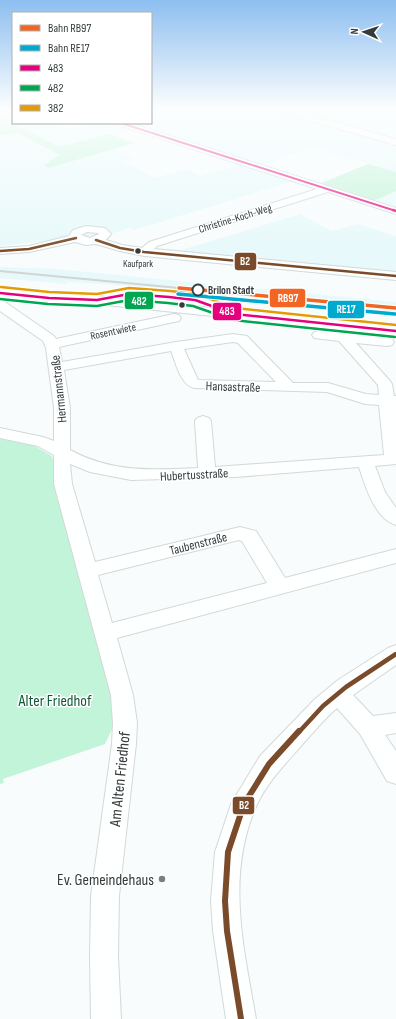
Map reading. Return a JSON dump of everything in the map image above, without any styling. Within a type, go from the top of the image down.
[{"type":"street","points":[[230,158],[396,211]]},
{"type":"street","name":"Christine-Koch-Weg","points":[[144,252],[152,244],[328,189]]},
{"type":"street","points":[[0,252],[29,248],[76,238],[75,236],[77,232],[86,229],[102,230],[101,237],[129,249],[144,252],[396,276]]},
{"type":"street","points":[[0,293],[49,298],[101,300],[396,331]]},
{"type":"street","name":"Rosentwiete","points":[[101,300],[119,308],[174,318],[396,343]]},
{"type":"street","name":"Hermannstraße","points":[[0,305],[43,335],[52,344],[57,366],[62,408],[62,451]]},
{"type":"street","name":"Rosentwiete","points":[[52,344],[174,318]]},
{"type":"street","name":"Hansastraße","points":[[57,366],[233,338],[242,339],[289,387]]},
{"type":"street","points":[[344,338],[384,381],[392,401],[395,459]]},
{"type":"street","name":"Hansastraße","points":[[176,346],[193,383],[199,385],[328,388],[365,399],[392,401]]},
{"type":"street","points":[[203,421],[207,473]]},
{"type":"street","name":"Hubertusstraße","points":[[0,433],[38,440],[85,464],[103,470],[123,474],[162,476],[395,459]]},
{"type":"street","name":"Am Alten Friedhof","points":[[62,451],[63,484],[77,538],[106,633],[122,695],[124,744],[105,896],[104,956],[106,1019]]},
{"type":"street","points":[[365,461],[380,501],[396,519]]},
{"type":"street","name":"Taubenstraße","points":[[88,571],[240,533],[249,536],[280,587]]},
{"type":"street","points":[[106,633],[396,556]]},
{"type":"street","points":[[241,1019],[228,938],[225,901],[228,852],[231,839],[244,804],[269,764],[323,706],[396,654]]},
{"type":"street","points":[[338,694],[368,727],[396,773]]},
{"type":"street","points":[[368,727],[396,724]]},
{"type":"shaded area","points":[[0,158],[57,158],[48,167],[82,158],[133,158],[124,162],[155,178],[187,169],[200,176],[242,164],[222,158],[283,158],[255,168],[294,181],[134,230],[130,228],[110,234],[0,246]]},
{"type":"shaded area","points":[[347,158],[396,158],[396,172]]},
{"type":"shaded area","points":[[396,191],[396,210],[371,202]]},
{"type":"shaded area","points":[[300,214],[332,231],[358,224],[396,236],[396,274],[175,252]]},
{"type":"shaded area","points":[[0,267],[56,269],[396,302],[396,310],[104,284],[67,282],[66,284],[0,278]]},
{"type":"green space","points":[[56,158],[84,158],[48,168],[44,165]]},
{"type":"green space","points":[[368,164],[396,172],[396,191],[371,202],[319,184]]},
{"type":"green space","name":"Alter Friedhof","points":[[0,439],[28,442],[52,456],[71,540],[97,633],[116,721],[105,744],[3,779],[4,783],[0,784]]},
{"type":"railway","points":[[0,271],[179,288]]},
{"type":"rail line","name":"RB97","points":[[179,288],[396,308]]},
{"type":"rail line","name":"RE17","points":[[178,294],[395,314]]},
{"type":"transit line","name":"483","points":[[229,158],[396,211]]},
{"type":"transit line","name":"B2","points":[[0,251],[29,249],[76,238]]},
{"type":"transit line","name":"B2","points":[[96,240],[120,248],[144,252],[396,276]]},
{"type":"transit line","name":"382","points":[[1,287],[49,292],[97,294],[129,288],[170,291],[197,294],[235,308],[396,325]]},
{"type":"transit line","name":"483","points":[[0,293],[49,298],[97,300],[129,294],[169,297],[195,300],[234,314],[396,331]]},
{"type":"transit line","name":"482","points":[[0,299],[48,304],[97,306],[129,300],[168,303],[193,306],[233,320],[395,337]]},
{"type":"transit line","name":"B2","points":[[241,1019],[227,931],[225,901],[228,852],[244,804],[269,764],[323,706],[346,687],[396,654]]},
{"type":"place","name":"Kaufpark","points":[[138,251]]},
{"type":"place","name":"Brilon Stadt","points":[[198,290]]},
{"type":"place","name":"Ev. Gemeindehaus","points":[[162,879]]}]
